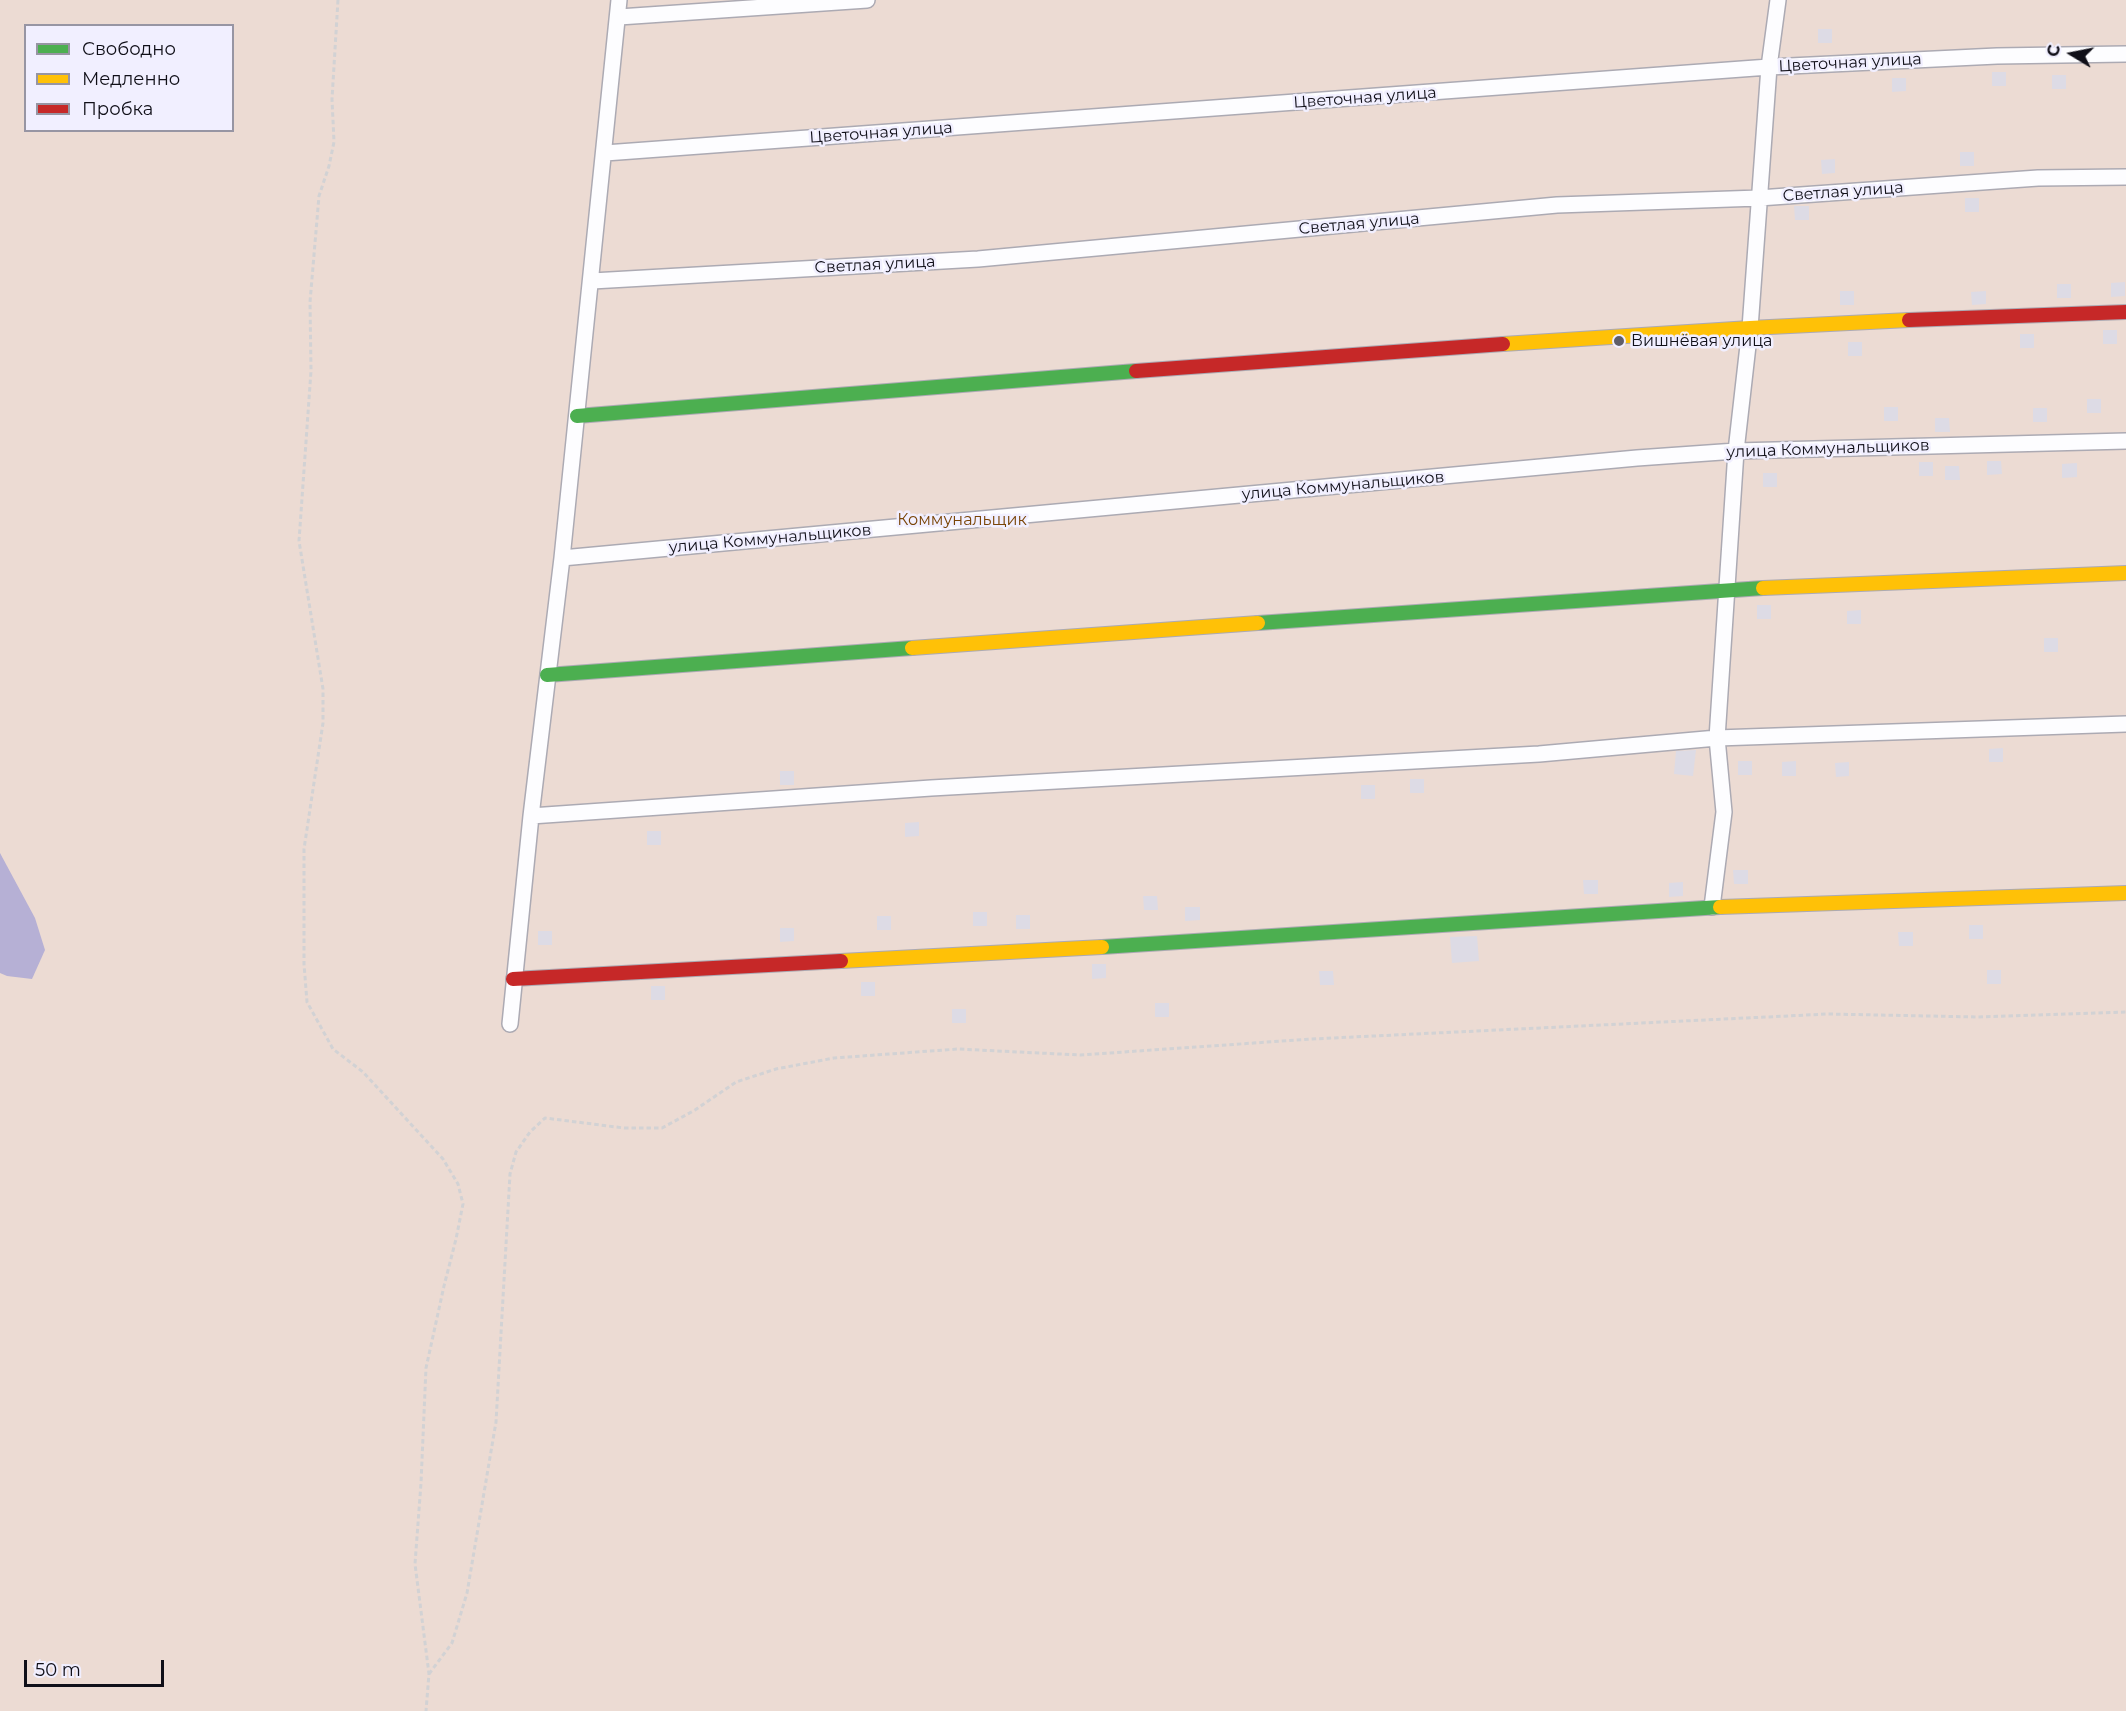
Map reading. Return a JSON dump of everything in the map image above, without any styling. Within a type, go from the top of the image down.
[{"type":"street","points":[[510,1024],[513,979],[592,281],[619,0]]},
{"type":"street","points":[[619,17],[867,0]]},
{"type":"street","points":[[1712,907],[1724,812],[1717,738],[1726,589],[1736,452],[1750,328],[1769,67],[1778,0]]},
{"type":"street","name":"Цветочная улица","points":[[605,153],[1769,67],[1997,56],[2126,54]]},
{"type":"street","name":"Светлая улица","points":[[592,281],[978,259],[1557,205],[1759,198],[2038,178],[2126,177]]},
{"type":"street","points":[[577,416],[1309,357],[1750,328],[2126,312]]},
{"type":"street","name":"улица Коммунальщиков","points":[[562,558],[1637,458],[1736,452],[2126,441]]},
{"type":"street","points":[[548,675],[1726,589],[2126,573]]},
{"type":"street","points":[[531,816],[943,788],[1539,754],[1717,738],[2126,724]]},
{"type":"street","points":[[513,979],[1130,946],[1712,907],[2126,893]]},
{"type":"path","points":[[338,0],[332,99],[334,142],[319,196],[310,302],[311,370],[299,541],[323,689],[323,723],[304,849],[304,964],[307,1002],[333,1048],[363,1072],[443,1159],[458,1184],[463,1204],[425,1379],[415,1564],[429,1674],[426,1711]]},
{"type":"path","points":[[429,1674],[452,1642],[466,1593],[496,1422],[510,1174],[516,1152],[530,1132],[544,1118],[624,1128],[662,1128],[695,1110],[736,1082],[776,1069],[834,1058],[947,1050],[1080,1055],[1312,1039],[1816,1014],[1978,1017],[2126,1012]]},
{"type":"green space","name":"Коммунальщик","points":[[0,0],[2126,0],[2126,1711],[0,1711]]},
{"type":"shaded area","points":[[0,853],[35,918],[45,950],[32,979],[0,973]]},
{"type":"building","points":[[1818,29],[1832,29],[1832,43],[1818,43]]},
{"type":"building","points":[[1992,72],[2006,72],[2006,86],[1992,86]]},
{"type":"building","points":[[2052,75],[2066,75],[2066,89],[2052,89]]},
{"type":"building","points":[[1892,78],[1906,78],[1906,91],[1892,92]]},
{"type":"building","points":[[1960,152],[1974,152],[1974,166],[1960,166]]},
{"type":"building","points":[[1835,159],[1835,173],[1822,174],[1821,160]]},
{"type":"building","points":[[1965,198],[1979,198],[1979,212],[1965,212]]},
{"type":"building","points":[[1794,206],[1809,206],[1809,220],[1795,220]]},
{"type":"building","points":[[2125,282],[2125,296],[2111,297],[2111,283]]},
{"type":"building","points":[[2057,284],[2071,284],[2071,298],[2057,298]]},
{"type":"building","points":[[1840,291],[1854,291],[1854,305],[1840,305]]},
{"type":"building","points":[[1986,291],[1986,304],[1972,305],[1971,292]]},
{"type":"building","points":[[2103,330],[2117,330],[2117,344],[2103,344]]},
{"type":"building","points":[[2020,334],[2034,334],[2034,348],[2020,348]]},
{"type":"building","points":[[1848,342],[1862,342],[1862,356],[1848,356]]},
{"type":"building","points":[[2087,399],[2101,399],[2101,413],[2087,413]]},
{"type":"building","points":[[1884,407],[1898,407],[1898,421],[1884,421]]},
{"type":"building","points":[[2033,408],[2047,408],[2047,422],[2033,422]]},
{"type":"building","points":[[1935,418],[1949,418],[1950,432],[1935,432]]},
{"type":"building","points":[[1987,461],[2001,461],[2002,474],[1987,475]]},
{"type":"building","points":[[1919,462],[1933,462],[1933,476],[1919,476]]},
{"type":"building","points":[[2077,463],[2077,477],[2062,478],[2062,464]]},
{"type":"building","points":[[1945,466],[1959,466],[1960,480],[1945,480]]},
{"type":"building","points":[[1763,473],[1777,473],[1777,487],[1763,487]]},
{"type":"building","points":[[1757,605],[1771,605],[1771,619],[1757,619]]},
{"type":"building","points":[[1861,610],[1861,624],[1847,624],[1847,611]]},
{"type":"building","points":[[2044,638],[2058,638],[2058,652],[2044,652]]},
{"type":"building","points":[[2003,748],[2003,762],[1989,762],[1989,749]]},
{"type":"building","points":[[1696,750],[1693,776],[1674,774],[1676,751]]},
{"type":"building","points":[[1738,761],[1752,761],[1752,775],[1738,775]]},
{"type":"building","points":[[1796,761],[1796,776],[1782,776],[1782,762]]},
{"type":"building","points":[[1849,762],[1849,776],[1836,777],[1835,763]]},
{"type":"building","points":[[780,771],[794,771],[794,785],[780,785]]},
{"type":"building","points":[[1410,779],[1424,779],[1424,793],[1410,793]]},
{"type":"building","points":[[1361,785],[1375,785],[1375,799],[1361,799]]},
{"type":"building","points":[[919,822],[919,836],[905,837],[905,823]]},
{"type":"building","points":[[647,831],[661,831],[661,845],[647,845]]},
{"type":"building","points":[[1733,870],[1748,870],[1748,884],[1734,884]]},
{"type":"building","points":[[1583,880],[1598,880],[1598,894],[1584,894]]},
{"type":"building","points":[[1683,882],[1683,896],[1669,897],[1669,883]]},
{"type":"building","points":[[1143,896],[1157,896],[1158,910],[1144,910]]},
{"type":"building","points":[[1185,907],[1200,907],[1200,920],[1185,921]]},
{"type":"building","points":[[973,912],[987,912],[987,926],[973,926]]},
{"type":"building","points":[[1016,915],[1030,915],[1030,929],[1016,929]]},
{"type":"building","points":[[877,916],[891,916],[891,930],[877,930]]},
{"type":"building","points":[[1969,925],[1983,925],[1983,939],[1969,939]]},
{"type":"building","points":[[780,928],[794,928],[794,941],[780,942]]},
{"type":"building","points":[[538,931],[552,931],[552,945],[538,945]]},
{"type":"building","points":[[1898,932],[1913,932],[1913,946],[1899,946]]},
{"type":"building","points":[[1477,936],[1479,961],[1452,963],[1450,937]]},
{"type":"building","points":[[1092,964],[1106,964],[1106,978],[1092,979]]},
{"type":"building","points":[[1987,970],[2001,970],[2001,984],[1987,984]]},
{"type":"building","points":[[1319,971],[1333,971],[1334,985],[1320,985]]},
{"type":"building","points":[[861,982],[875,982],[875,996],[861,996]]},
{"type":"building","points":[[651,986],[665,986],[665,1000],[651,1000]]},
{"type":"building","points":[[1155,1003],[1169,1003],[1169,1017],[1155,1017]]},
{"type":"building","points":[[952,1009],[966,1009],[966,1023],[952,1023]]},
{"type":"traffic: fast","points":[[577,416],[1136,371]]},
{"type":"traffic: fast","points":[[1258,623],[1763,588]]},
{"type":"traffic: fast","points":[[547,675],[912,648]]},
{"type":"traffic: fast","points":[[1102,947],[1720,907]]},
{"type":"traffic: slow","points":[[1503,344],[1909,320]]},
{"type":"traffic: slow","points":[[1763,588],[2126,573]]},
{"type":"traffic: slow","points":[[912,648],[1258,623]]},
{"type":"traffic: slow","points":[[1720,907],[2126,893]]},
{"type":"traffic: slow","points":[[841,961],[1102,947]]},
{"type":"traffic: jam","points":[[1909,320],[2126,312]]},
{"type":"traffic: jam","points":[[1136,371],[1503,344]]},
{"type":"traffic: jam","points":[[513,979],[841,961]]},
{"type":"place","name":"Вишнёвая улица","points":[[1619,341]]}]
